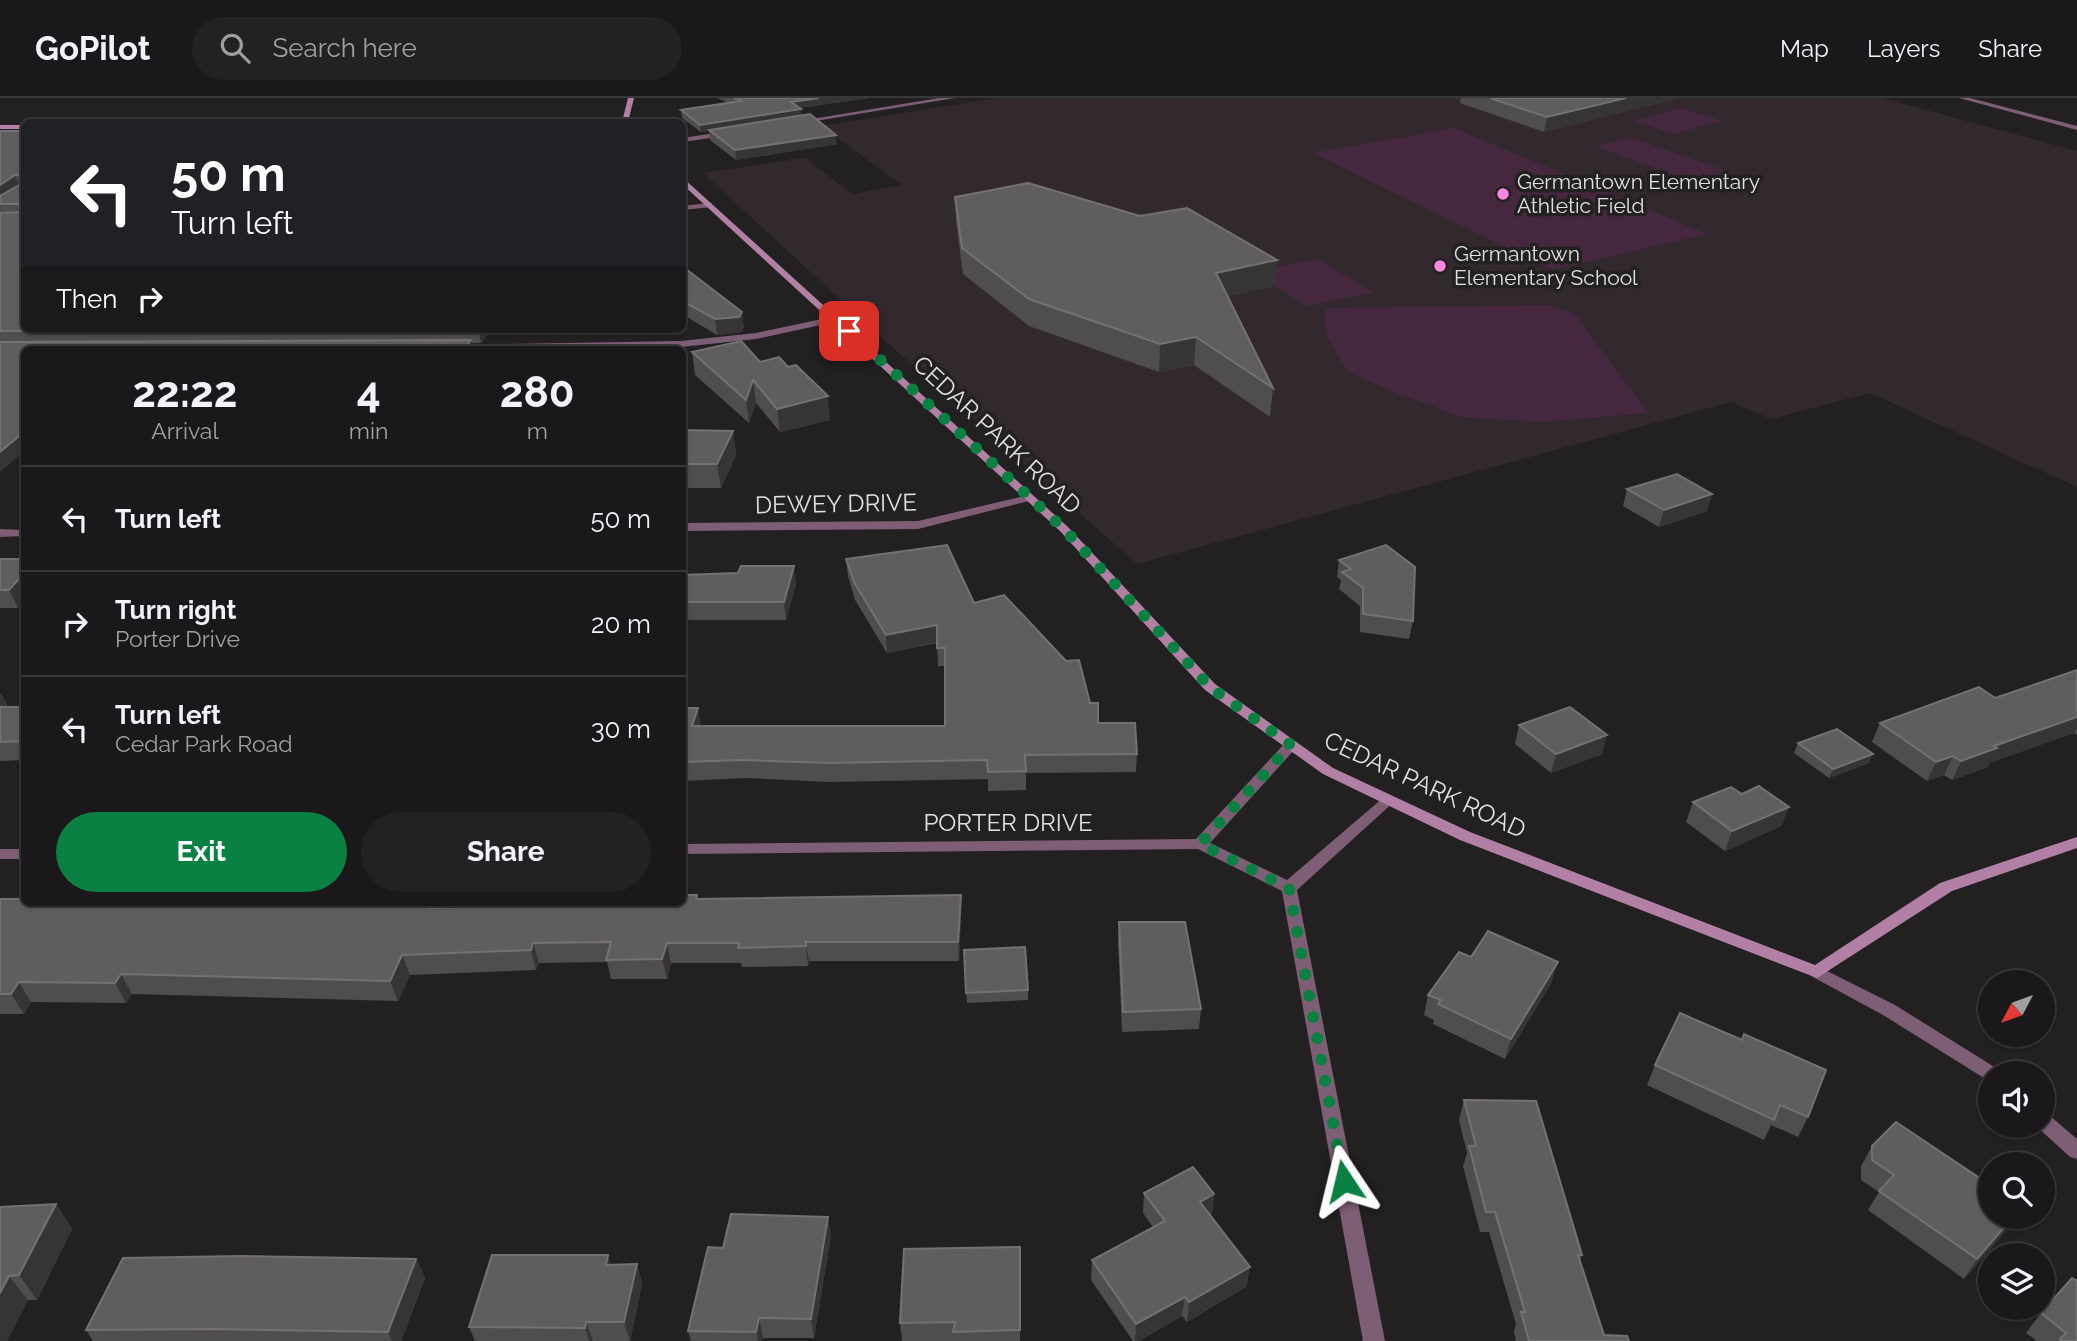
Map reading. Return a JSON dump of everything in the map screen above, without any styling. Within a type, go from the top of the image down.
[{"type":"street","points":[[626,119],[631,98]]},
{"type":"street","points":[[792,123],[951,98]]},
{"type":"street","points":[[1962,98],[2077,128]]},
{"type":"street","points":[[0,127],[21,127]]},
{"type":"street","points":[[686,139],[737,132]]},
{"type":"street","name":"CEDAR PARK ROAD","points":[[686,183],[1064,529],[1210,687],[1328,771],[1465,836],[1816,972],[1889,1010],[1978,1066]]},
{"type":"street","points":[[686,208],[709,205]]},
{"type":"street","points":[[560,346],[681,344],[756,336],[836,319]]},
{"type":"street","name":"DEWEY DRIVE","points":[[686,527],[918,525],[1030,498]]},
{"type":"street","points":[[0,533],[21,533]]},
{"type":"street","points":[[1289,888],[1200,844],[1291,745]]},
{"type":"street","points":[[1289,888],[1388,800]]},
{"type":"street","points":[[1816,972],[1946,887],[2077,842]]},
{"type":"street","name":"PORTER DRIVE","points":[[686,849],[1200,844]]},
{"type":"street","points":[[0,854],[21,854]]},
{"type":"street","points":[[1289,888],[1374,1341]]},
{"type":"street","points":[[2055,1131],[2077,1151]]},
{"type":"shaded area","name":"Germantown Elementary School","points":[[998,98],[1882,98],[2077,151],[2077,487],[1870,393],[1771,419],[1731,402],[1137,564],[881,337],[703,173],[805,158],[853,194],[902,185],[821,126]]},
{"type":"shaded area","points":[[1681,108],[1722,121],[1673,134],[1634,121]]},
{"type":"shaded area","name":"Germantown Elementary Athletic Field","points":[[1454,128],[1707,234],[1552,270],[1313,153]]},
{"type":"shaded area","points":[[1633,138],[1732,173],[1706,179],[1695,175],[1682,178],[1595,146]]},
{"type":"shaded area","points":[[1318,259],[1373,292],[1306,306],[1252,272]]},
{"type":"shaded area","points":[[1550,305],[1575,314],[1648,413],[1541,422],[1462,417],[1348,372],[1327,337],[1324,319],[1327,308]]},
{"type":"building","points":[[734,98],[819,98],[791,102],[801,109],[700,125],[681,110],[741,101]]},
{"type":"building","points":[[1490,98],[1626,98],[1547,117]]},
{"type":"building","points":[[810,114],[836,135],[735,150],[709,130]]},
{"type":"building","points":[[0,131],[21,131],[21,175],[15,175],[0,185]]},
{"type":"building","points":[[1028,183],[1140,216],[1187,208],[1277,260],[1216,273],[1273,388],[1196,337],[1160,344],[1029,299],[962,248],[955,197]]},
{"type":"building","points":[[21,184],[21,212],[19,204],[0,204],[0,196]]},
{"type":"building","points":[[21,212],[21,331],[0,331],[0,213]]},
{"type":"building","points":[[686,269],[742,312],[739,317],[715,319],[686,303]]},
{"type":"building","points":[[471,340],[466,346],[21,346],[21,434],[0,452],[0,342]]},
{"type":"building","points":[[741,341],[760,362],[779,357],[788,367],[796,365],[828,396],[777,409],[753,380],[746,400],[692,352]]},
{"type":"building","points":[[686,430],[733,431],[717,464],[686,464]]},
{"type":"building","points":[[1677,474],[1712,494],[1664,510],[1627,489]]},
{"type":"building","points":[[947,545],[974,603],[1004,595],[1066,661],[1079,660],[1090,703],[1098,703],[1098,723],[1135,723],[1137,754],[1025,755],[1026,771],[988,772],[987,760],[686,762],[686,708],[698,708],[692,726],[945,726],[945,648],[937,648],[937,625],[886,635],[854,582],[846,559]]},
{"type":"building","points":[[1386,545],[1415,567],[1413,621],[1363,614],[1363,588],[1342,572],[1351,569],[1339,560]]},
{"type":"building","points":[[0,559],[21,559],[21,576],[9,590],[0,590]]},
{"type":"building","points":[[741,566],[794,566],[784,602],[686,602],[686,575],[738,573]]},
{"type":"building","points":[[2077,670],[2077,717],[1994,746],[1997,748],[1961,761],[1953,756],[1936,762],[1880,723],[1979,687],[1995,698]]},
{"type":"building","points":[[0,707],[21,707],[21,741],[0,742]]},
{"type":"building","points":[[1570,707],[1607,735],[1556,754],[1519,725]]},
{"type":"building","points":[[1837,729],[1873,754],[1833,769],[1798,743]]},
{"type":"building","points":[[1759,786],[1789,807],[1732,831],[1693,802],[1731,787],[1742,794]]},
{"type":"building","points":[[686,895],[697,895],[696,899],[961,895],[958,942],[806,942],[806,946],[738,948],[739,943],[667,943],[662,959],[606,960],[611,942],[533,943],[531,950],[402,955],[390,981],[121,974],[115,983],[19,982],[11,994],[0,994],[0,899],[21,899],[21,906],[430,906],[429,908],[686,906]]},
{"type":"building","points":[[1119,922],[1185,922],[1201,1009],[1123,1012]]},
{"type":"building","points":[[1488,931],[1558,962],[1511,1039],[1438,1004],[1441,1000],[1428,995],[1459,952],[1471,957]]},
{"type":"building","points":[[1025,947],[1028,990],[966,993],[964,950]]},
{"type":"building","points":[[1680,1013],[1742,1040],[1744,1034],[1826,1070],[1808,1117],[1780,1105],[1774,1120],[1655,1065]]},
{"type":"building","points":[[1464,1100],[1536,1101],[1582,1255],[1578,1255],[1604,1335],[1627,1336],[1629,1341],[1529,1341],[1521,1312],[1525,1312],[1495,1212],[1486,1212],[1469,1146],[1476,1146]]},
{"type":"building","points":[[1896,1122],[1978,1177],[1978,1229],[2003,1229],[1991,1243],[1978,1243],[1977,1259],[1879,1191],[1894,1175],[1872,1160],[1872,1146]]},
{"type":"building","points":[[1193,1167],[1214,1194],[1200,1202],[1250,1267],[1189,1302],[1185,1297],[1136,1324],[1092,1260],[1165,1221],[1144,1193]]},
{"type":"building","points":[[56,1204],[19,1275],[9,1276],[0,1293],[0,1207]]},
{"type":"building","points":[[731,1214],[828,1217],[811,1319],[759,1318],[756,1332],[688,1331],[708,1247],[723,1248]]},
{"type":"building","points":[[1020,1247],[1020,1330],[953,1332],[955,1322],[900,1323],[904,1249]]},
{"type":"building","points":[[492,1255],[608,1255],[606,1265],[637,1264],[624,1322],[586,1322],[585,1328],[469,1327]]},
{"type":"building","points":[[242,1256],[416,1259],[388,1332],[86,1330],[123,1258]]},
{"type":"building","points":[[2072,1278],[2077,1281],[2077,1341],[2060,1339],[2066,1333],[2050,1320],[2055,1320],[2055,1297]]},
{"type":"place","name":"Germantown Elementary Athletic Field","points":[[1503,194]]},
{"type":"place","name":"Germantown Elementary School","points":[[1440,266]]},
{"type":"route","points":[[849,331],[1064,529],[1210,687],[1291,745],[1200,844],[1289,888],[1344,1181]]}]
